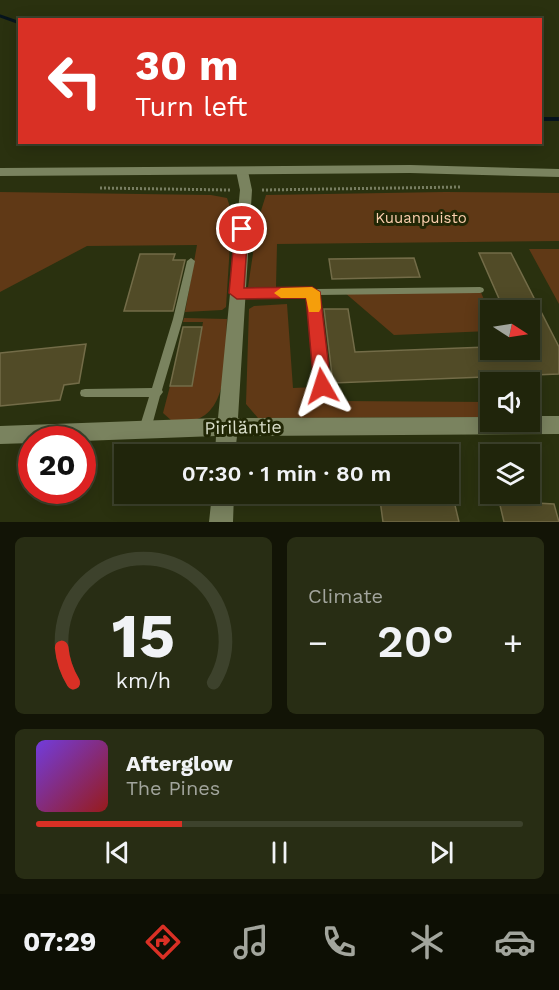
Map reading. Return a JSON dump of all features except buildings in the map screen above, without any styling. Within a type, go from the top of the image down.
[{"type":"street","points":[[0,172],[410,170],[559,173]]},
{"type":"street","points":[[226,444],[246,190],[242,171]]},
{"type":"street","name":"Piriläntie","points":[[0,435],[227,427],[559,425]]},
{"type":"street","points":[[221,522],[222,504]]},
{"type":"lane","points":[[145,429],[158,392],[191,261]]},
{"type":"lane","points":[[237,293],[480,290]]},
{"type":"lane","points":[[312,292],[322,386]]},
{"type":"lane","points":[[85,393],[158,392]]},
{"type":"path","points":[[94,187],[246,190],[463,187]]},
{"type":"green space","points":[[0,192],[211,195],[227,198],[232,213],[226,307],[222,310],[185,312],[197,245],[87,246],[0,292]]},
{"type":"green space","name":"Kuuanpuisto","points":[[559,193],[559,241],[277,244],[276,287],[248,287],[258,220],[266,195]]},
{"type":"green space","points":[[529,249],[559,249],[559,304]]},
{"type":"green space","points":[[480,290],[484,300],[480,300],[480,331],[394,335],[344,292]]},
{"type":"green space","points":[[287,304],[293,388],[316,387],[339,401],[480,402],[480,417],[258,418],[246,404],[249,309],[254,306]]},
{"type":"green space","points":[[184,318],[227,319],[224,374],[217,401],[210,411],[197,419],[172,421],[163,413],[170,386],[192,386],[203,322],[183,322]]},
{"type":"waterway","points":[[0,16],[18,22]]},
{"type":"waterway","points":[[542,119],[559,119]]},
{"type":"slow traffic","points":[[281,293],[312,292],[314,308]]},
{"type":"route","points":[[242,229],[237,293],[312,292],[322,386]]}]
